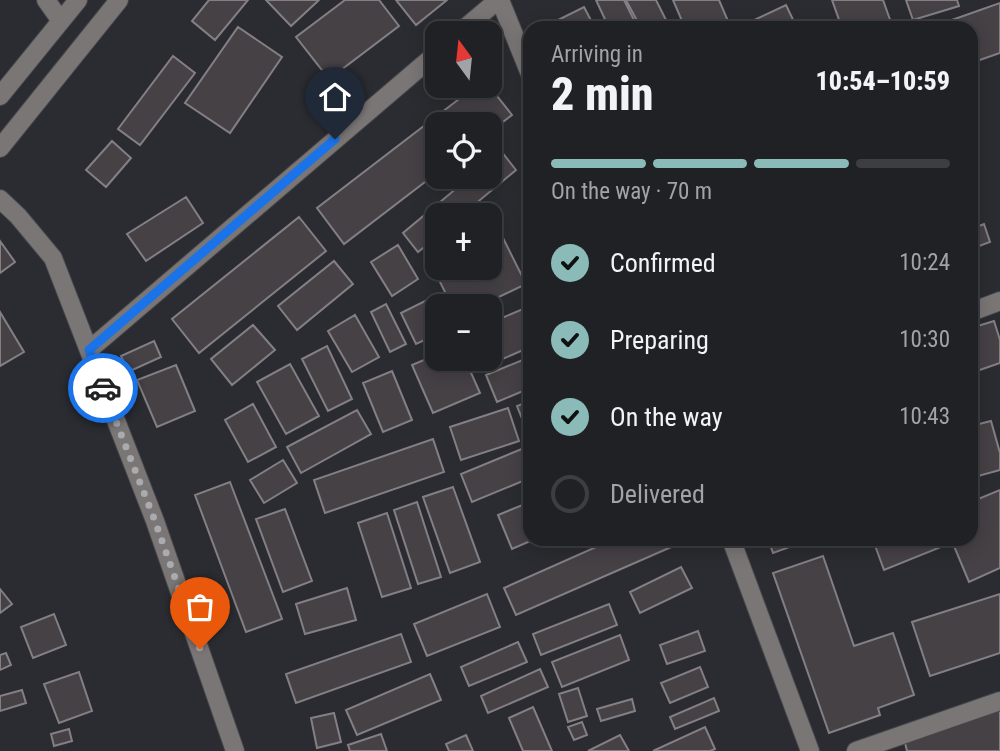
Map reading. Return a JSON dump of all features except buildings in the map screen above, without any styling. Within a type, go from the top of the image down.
[{"type":"street","points":[[46,0],[61,21]]},
{"type":"street","points":[[0,96],[78,0]]},
{"type":"street","points":[[0,149],[119,0]]},
{"type":"street","points":[[474,21],[499,0],[523,57]]},
{"type":"street","points":[[89,350],[425,62]]},
{"type":"street","points":[[0,199],[53,258],[155,521],[235,751]]},
{"type":"street","points":[[978,309],[1000,301]]},
{"type":"street","points":[[734,546],[810,751]]},
{"type":"street","points":[[856,751],[1000,701]]},
{"type":"way so far","points":[[103,388],[155,521],[200,649]]},
{"type":"route","points":[[103,388],[89,350],[335,139]]}]
